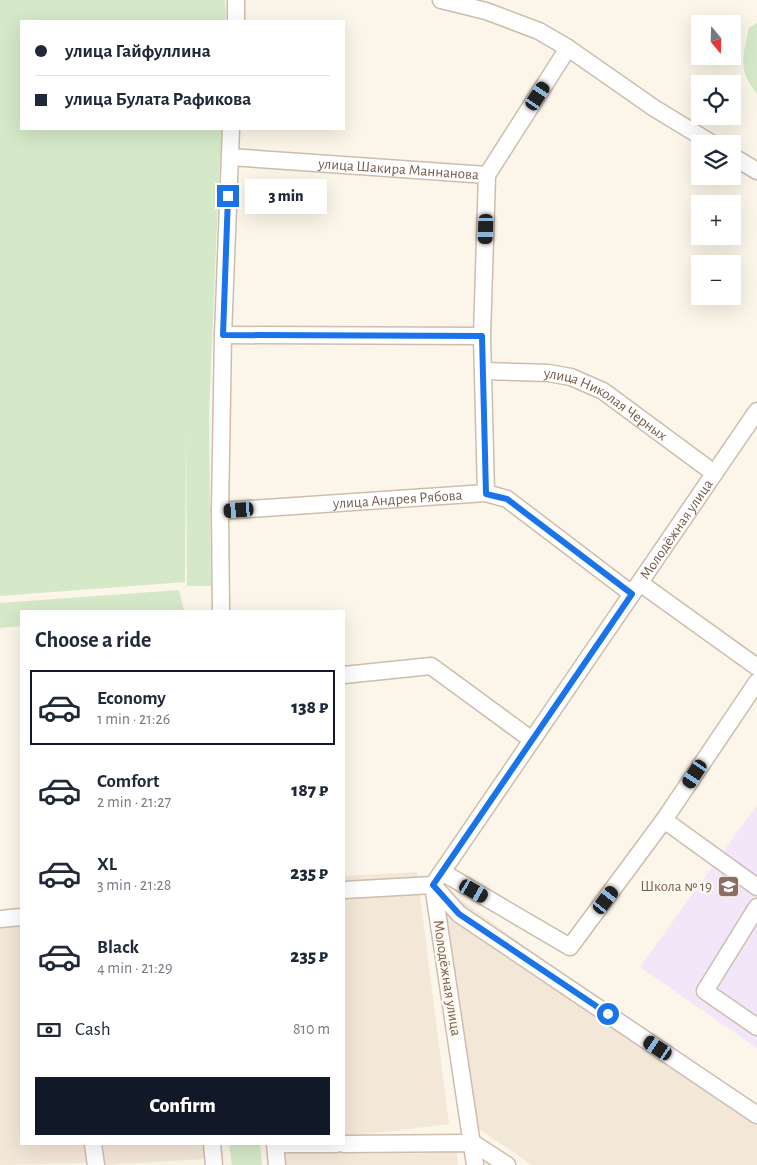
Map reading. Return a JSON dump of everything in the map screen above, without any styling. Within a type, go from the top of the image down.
[{"type":"street","points":[[236,0],[236,20]]},
{"type":"street","points":[[441,0],[486,11],[539,31],[568,48],[654,108],[698,135]]},
{"type":"street","points":[[487,175],[568,48]]},
{"type":"street","points":[[221,610],[220,511],[223,335],[231,130]]},
{"type":"street","name":"улица Шакира Маннанова","points":[[230,157],[487,175],[482,336],[486,494]]},
{"type":"street","points":[[741,161],[757,171]]},
{"type":"street","points":[[223,335],[482,336]]},
{"type":"street","name":"улица Николая Черных","points":[[483,372],[548,373],[571,377],[603,391],[714,474]]},
{"type":"street","name":"Молодёжная улица","points":[[475,1165],[437,879],[757,411]]},
{"type":"street","name":"улица Андрея Рябова","points":[[220,511],[486,494],[507,499],[636,589],[757,667]]},
{"type":"street","points":[[345,675],[431,666],[532,740]]},
{"type":"street","points":[[345,890],[437,879],[570,948],[664,820],[757,682]]},
{"type":"street","points":[[664,820],[757,887]]},
{"type":"street","points":[[437,879],[459,914],[757,1115]]},
{"type":"street","points":[[757,907],[705,991],[757,1027]]},
{"type":"street","points":[[0,919],[20,917]]},
{"type":"street","points":[[345,1144],[473,1143],[506,1165]]},
{"type":"street","points":[[93,1145],[96,1165]]},
{"type":"street","points":[[212,1145],[214,1165]]},
{"type":"street","points":[[275,1145],[277,1165]]},
{"type":"shaded area","name":"Школа № 19","points":[[757,805],[757,1048],[640,967]]},
{"type":"shaded area","points":[[417,872],[449,1124],[345,1137],[345,876]]},
{"type":"shaded area","points":[[438,883],[757,1117],[757,1165],[532,1165],[470,1123]]},
{"type":"shaded area","points":[[20,925],[20,1145],[84,1145],[86,1163],[0,1165],[0,927]]},
{"type":"shaded area","points":[[455,1138],[458,1165],[276,1165],[275,1152]]},
{"type":"shaded area","points":[[103,1145],[202,1145],[204,1159],[105,1165]]},
{"type":"green space","points":[[0,0],[225,0],[226,20],[20,20],[20,130],[223,130],[219,179],[209,413],[211,586],[187,586],[186,433],[185,582],[0,596]]},
{"type":"green space","points":[[757,23],[757,94],[746,77],[743,62],[749,28]]},
{"type":"green space","points":[[179,590],[184,610],[20,610],[20,626],[0,628],[0,603]]},
{"type":"green space","points":[[229,1145],[260,1145],[262,1165],[232,1165]]},
{"type":"place","name":"Школа № 19","points":[[728,886]]},
{"type":"route","points":[[228,196],[223,335],[482,336],[486,494],[507,499],[632,594],[433,885],[459,914],[608,1014]]}]
